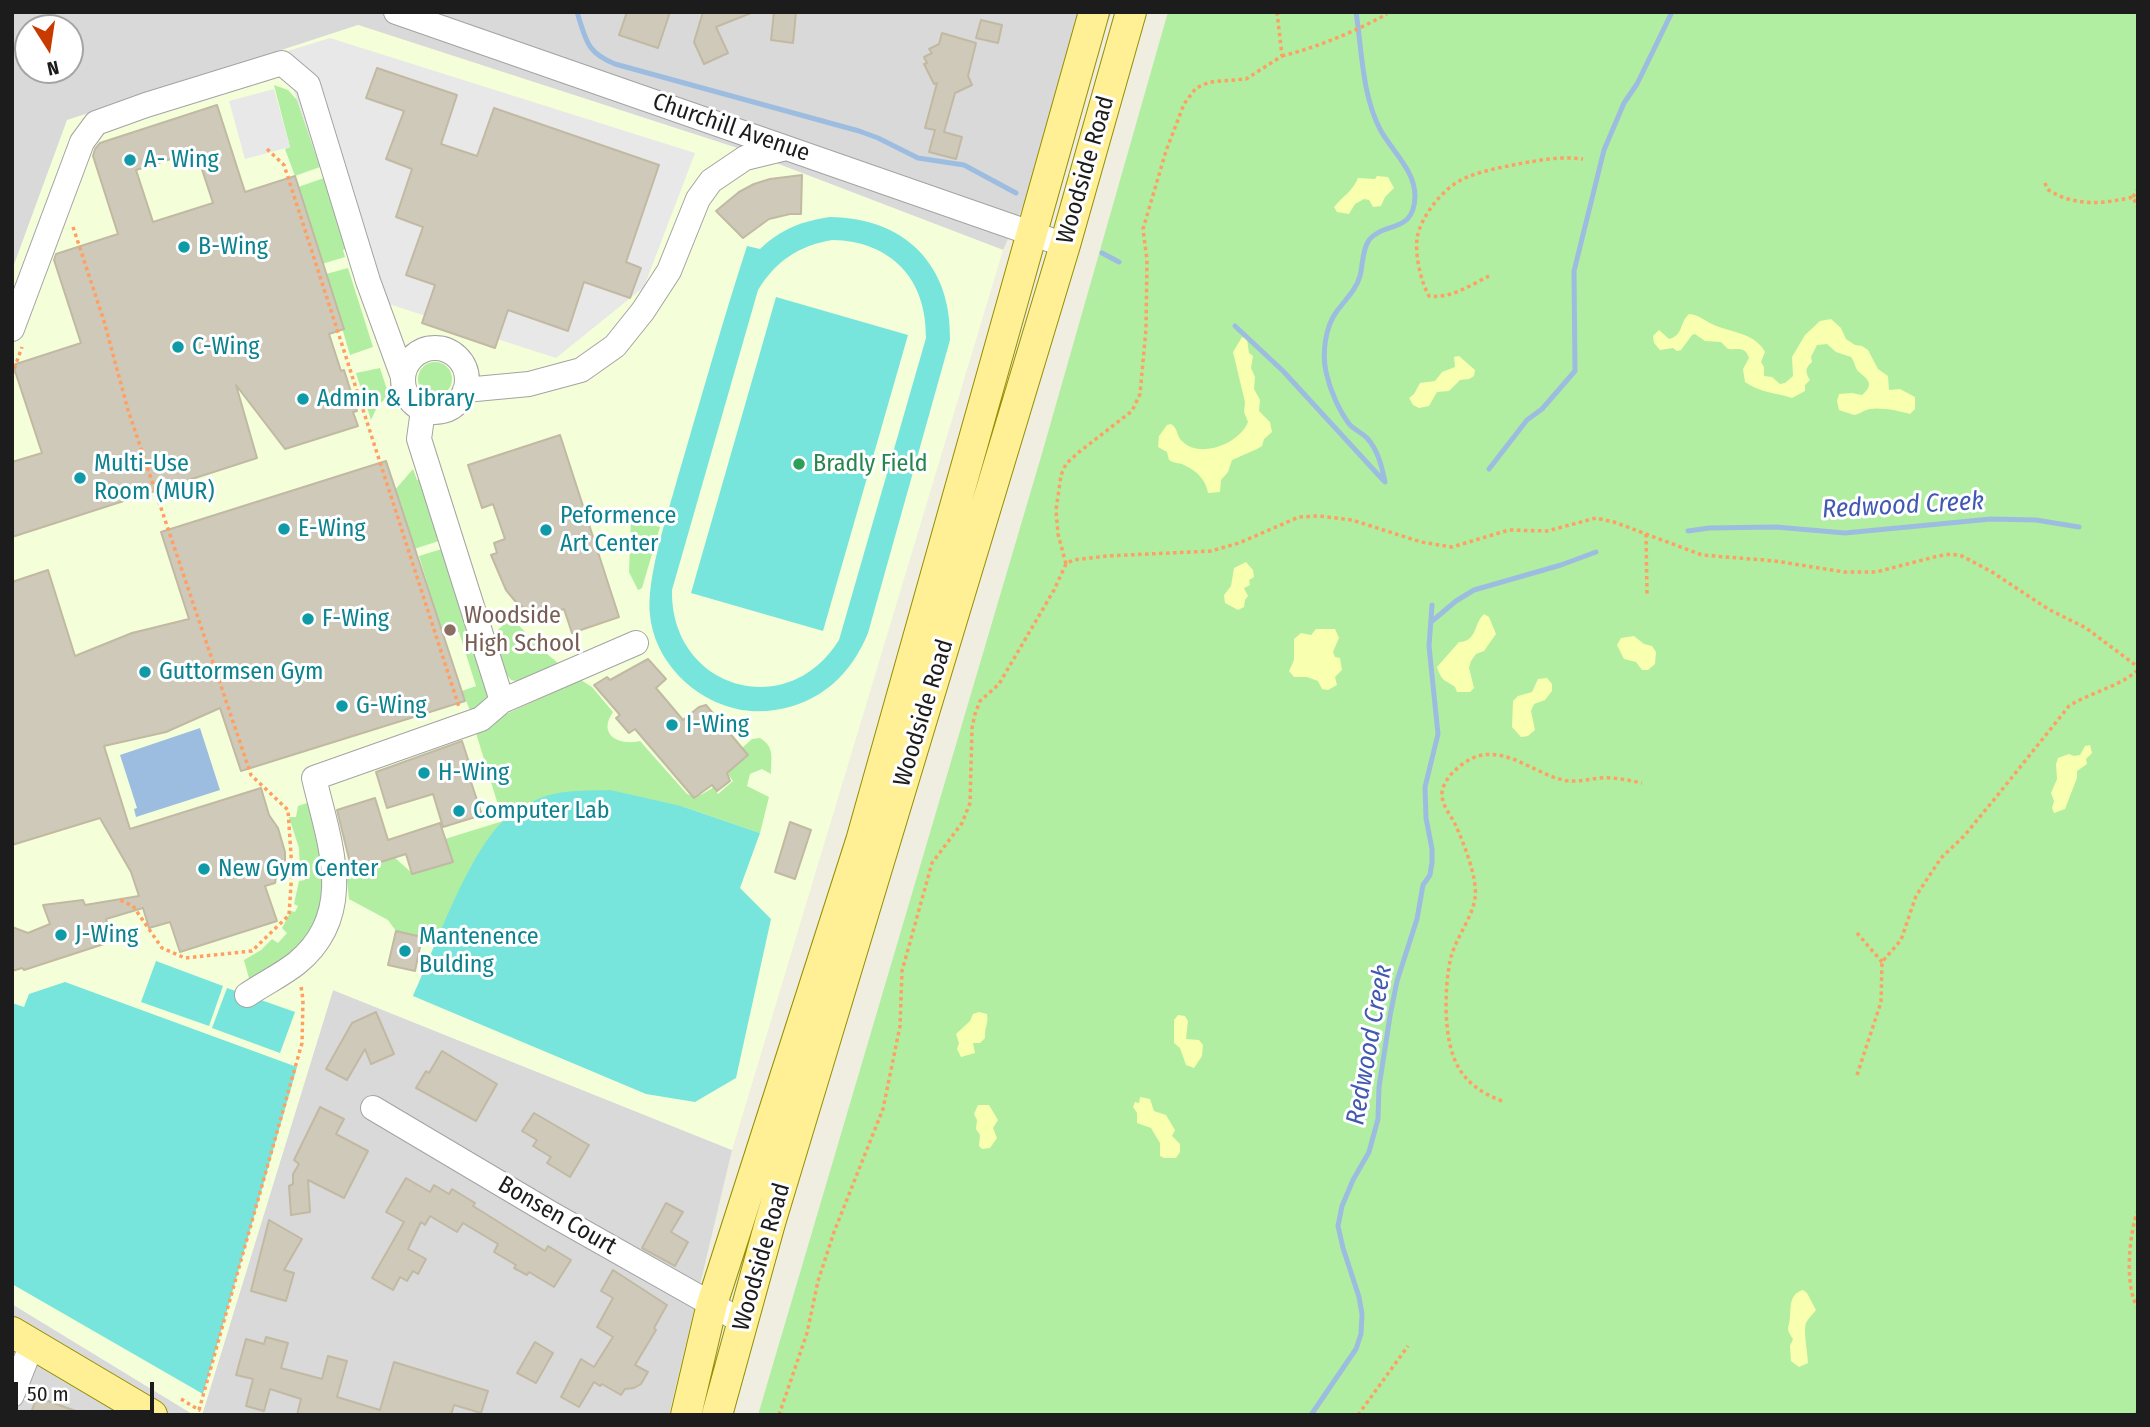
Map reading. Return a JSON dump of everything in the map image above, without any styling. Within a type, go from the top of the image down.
[{"type":"main road","name":"Woodside Road","points":[[686,1415],[712,1304],[861,841],[1094,12]]},
{"type":"main road","name":"Woodside Road","points":[[717,1415],[770,1223],[1065,244],[1131,12]]},
{"type":"main road","points":[[22,1338],[142,1412]]},
{"type":"street","name":"Churchill Avenue","points":[[396,12],[1065,244]]},
{"type":"street","points":[[12,329],[82,142],[96,124],[146,105],[282,64],[308,85],[368,281],[408,397],[423,410],[433,412],[453,407],[465,390],[465,369],[460,360],[442,349],[431,348],[412,358],[403,377]]},
{"type":"street","points":[[465,390],[529,384],[581,370],[615,346],[643,311],[669,271],[698,199],[711,181],[745,158],[786,148]]},
{"type":"street","points":[[423,410],[419,439],[502,701]]},
{"type":"street","points":[[247,995],[296,964],[312,949],[324,932],[332,910],[335,887],[333,863],[314,778],[481,719],[502,701],[636,643]]},
{"type":"street","name":"Bonsen Court","points":[[373,1108],[550,1213],[743,1322]]},
{"type":"street","points":[[12,1395],[22,1338]]},
{"type":"path","points":[[1277,12],[1282,55]]},
{"type":"path","points":[[779,1415],[807,1333],[818,1281],[834,1232],[883,1109],[900,1026],[902,971],[932,863],[962,823],[970,803],[972,728],[975,714],[980,701],[999,684],[1054,590],[1066,564],[1058,534],[1056,510],[1060,475],[1066,464],[1079,452],[1132,411],[1140,394],[1146,329],[1147,260],[1143,229],[1166,151],[1184,104],[1196,88],[1210,82],[1246,79],[1282,55],[1305,50],[1387,14]]},
{"type":"path","points":[[267,149],[284,165],[465,725]]},
{"type":"path","points":[[1489,276],[1452,293],[1429,296],[1421,271],[1417,241],[1419,230],[1432,207],[1452,185],[1485,171],[1547,159],[1583,159]]},
{"type":"path","points":[[2045,183],[2047,189],[2071,201],[2094,203],[2133,197],[2138,189]]},
{"type":"path","points":[[2133,197],[2138,208]]},
{"type":"path","points":[[51,224],[72,225],[104,321],[128,410],[251,775],[288,810],[292,870],[289,915],[252,951],[185,958],[162,948],[133,906],[120,900]]},
{"type":"path","points":[[1066,564],[1107,556],[1212,551],[1239,543],[1299,517],[1345,519],[1421,542],[1452,547],[1509,530],[1547,531],[1596,518],[1614,522],[1702,555],[1775,561],[1844,572],[1876,572],[1938,556],[1962,556],[1992,572],[2048,609],[2086,628],[2138,669],[2123,681],[2081,698],[2062,715],[1964,836],[1941,858],[1916,896],[1900,940],[1882,962],[1881,1002],[1857,1075]]},
{"type":"path","points":[[1646,534],[1647,594]]},
{"type":"path","points":[[1502,1101],[1487,1096],[1471,1084],[1453,1058],[1448,1044],[1448,974],[1452,956],[1475,900],[1475,886],[1466,853],[1442,801],[1449,776],[1463,764],[1486,754],[1508,756],[1563,780],[1575,782],[1601,778],[1642,783]]},
{"type":"path","points":[[1857,933],[1882,962]]},
{"type":"path","points":[[181,1399],[199,1410],[302,1043],[303,1000],[296,964]]},
{"type":"path","points":[[2138,1210],[2131,1238],[2130,1279],[2130,1288],[2138,1308]]},
{"type":"path","points":[[1358,1415],[1408,1346]]},
{"type":"shaded area","points":[[12,12],[1112,12],[1003,250],[734,147],[358,25],[12,270]]},
{"type":"shaded area","points":[[1168,12],[2138,12],[2138,1415],[758,1415],[1043,450]]},
{"type":"shaded area","name":"Woodside High School","points":[[358,25],[734,147],[1003,250],[732,1150],[333,990],[202,1415],[194,1415],[12,1304],[12,270],[67,120]]},
{"type":"shaded area","points":[[330,38],[695,153],[644,287],[556,358],[364,296],[281,53]]},
{"type":"shaded area","points":[[274,85],[288,90],[297,100],[320,167],[295,176],[285,149],[290,147]]},
{"type":"shaded area","points":[[274,89],[290,147],[245,159],[229,101]]},
{"type":"shaded area","points":[[324,178],[348,248],[343,250],[345,257],[322,264],[298,187]]},
{"type":"shaded area","points":[[820,219],[857,219],[881,226],[919,251],[933,268],[943,289],[950,340],[868,633],[853,662],[832,685],[806,701],[775,710],[732,708],[693,688],[677,674],[664,656],[650,615],[651,584],[668,511],[747,246],[760,249],[784,231]],"holes":[[[832,240],[872,247],[902,267],[920,298],[925,317],[926,338],[839,640],[817,666],[791,681],[763,687],[735,683],[710,671],[690,651],[676,624],[672,590],[758,290],[780,263],[798,251]]]},
{"type":"shaded area","points":[[348,268],[373,347],[350,355],[326,274]]},
{"type":"shaded area","name":"Bradly Field","points":[[776,297],[908,335],[823,631],[691,593]]},
{"type":"shaded area","points":[[435,362],[447,367],[452,379],[447,391],[435,396],[423,391],[418,379],[423,367]]},
{"type":"shaded area","points":[[380,368],[389,396],[378,405],[371,420],[356,373]]},
{"type":"shaded area","points":[[413,469],[417,480],[421,479],[442,540],[414,549],[395,490]]},
{"type":"shaded area","points":[[631,518],[660,527],[642,588],[638,590],[629,572]]},
{"type":"shaded area","points":[[445,548],[489,695],[484,706],[472,715],[462,691],[476,686],[459,632],[440,638],[436,612],[419,556]]},
{"type":"shaded area","points":[[511,617],[559,664],[526,683],[511,680],[501,667],[491,637]]},
{"type":"shaded area","points":[[581,680],[592,687],[613,712],[609,720],[609,733],[625,742],[640,741],[687,794],[701,795],[714,787],[718,794],[733,781],[727,773],[748,756],[742,748],[752,739],[760,738],[765,741],[771,753],[771,774],[762,769],[750,774],[747,786],[769,797],[760,833],[681,806],[480,852],[437,941],[396,931],[388,920],[349,899],[346,871],[394,857],[413,874],[452,862],[445,839],[503,821],[476,733],[504,715]]},
{"type":"shaded area","points":[[200,728],[220,790],[136,817],[134,809],[137,808],[120,755]]},
{"type":"shaded area","points":[[610,790],[681,806],[760,833],[740,888],[771,919],[736,1078],[695,1102],[646,1094],[413,996],[465,878],[490,836],[504,820],[519,808],[545,796],[572,791]]},
{"type":"shaded area","points":[[310,802],[324,878],[321,916],[313,933],[300,948],[250,982],[244,960],[261,950],[272,939],[278,943],[287,933],[282,928],[291,911],[295,912],[298,906],[294,904],[299,881],[305,880],[304,871],[300,871],[299,848],[289,817],[296,817],[298,806]]},
{"type":"shaded area","points":[[156,961],[223,986],[209,1026],[141,1002]]},
{"type":"shaded area","points":[[65,982],[297,1067],[203,1394],[12,1284],[12,1003],[24,1007],[29,994]]},
{"type":"shaded area","points":[[227,988],[295,1012],[280,1053],[212,1028]]},
{"type":"shaded area","points":[[333,990],[732,1150],[669,1415],[202,1415]]},
{"type":"shaded area","points":[[12,1304],[194,1415],[12,1415]]},
{"type":"sand","points":[[1377,176],[1388,177],[1394,188],[1381,206],[1373,207],[1369,200],[1364,199],[1355,204],[1349,214],[1337,212],[1334,207],[1358,178],[1375,179]]},
{"type":"sand","points":[[1689,314],[1754,340],[1765,352],[1761,362],[1764,376],[1772,377],[1780,384],[1793,376],[1792,357],[1805,335],[1820,321],[1831,319],[1841,328],[1846,339],[1868,350],[1878,369],[1888,376],[1889,390],[1900,389],[1915,397],[1915,409],[1910,414],[1874,409],[1854,415],[1839,410],[1839,394],[1862,395],[1869,383],[1858,371],[1851,357],[1836,352],[1827,344],[1817,345],[1811,357],[1812,362],[1807,368],[1810,380],[1805,385],[1805,391],[1792,398],[1745,382],[1743,369],[1749,358],[1741,349],[1728,349],[1721,342],[1705,341],[1695,334],[1681,350],[1660,350],[1654,343],[1653,336],[1659,330],[1669,339],[1674,337]]},
{"type":"sand","points":[[1242,337],[1247,339],[1249,353],[1253,356],[1251,368],[1255,377],[1254,389],[1260,400],[1259,411],[1270,422],[1272,432],[1264,439],[1262,446],[1232,460],[1228,472],[1221,480],[1220,492],[1208,493],[1197,473],[1169,460],[1167,452],[1158,447],[1159,436],[1167,425],[1171,424],[1183,442],[1191,447],[1209,449],[1229,442],[1244,430],[1248,422],[1233,352]]},
{"type":"sand","points":[[1459,356],[1475,370],[1474,376],[1460,380],[1449,391],[1437,392],[1429,406],[1419,408],[1413,405],[1409,398],[1420,383],[1435,381],[1442,372],[1455,367],[1454,357]]},
{"type":"sand","points":[[1246,562],[1253,570],[1254,577],[1249,580],[1250,585],[1244,588],[1248,596],[1244,607],[1238,610],[1225,603],[1224,595],[1231,586],[1234,568]]},
{"type":"sand","points":[[1484,614],[1489,617],[1496,634],[1484,651],[1476,654],[1471,661],[1469,668],[1474,688],[1470,692],[1457,692],[1455,687],[1442,678],[1437,667],[1459,642],[1469,639]]},
{"type":"sand","points":[[1316,629],[1335,629],[1339,638],[1333,652],[1335,657],[1340,658],[1342,670],[1335,677],[1337,685],[1328,690],[1322,689],[1318,681],[1307,677],[1294,677],[1289,671],[1294,660],[1294,639],[1301,633],[1311,635]]},
{"type":"sand","points":[[1634,636],[1644,644],[1652,646],[1656,652],[1655,664],[1648,670],[1642,670],[1636,662],[1624,659],[1617,645],[1621,638]]},
{"type":"sand","points":[[1547,678],[1552,684],[1552,691],[1545,700],[1534,704],[1531,711],[1535,730],[1528,736],[1521,737],[1512,727],[1513,701],[1518,696],[1532,692],[1538,679]]},
{"type":"sand","points":[[2090,745],[2092,753],[2086,759],[2087,764],[2077,771],[2077,778],[2065,809],[2054,813],[2051,793],[2057,779],[2058,758],[2069,754],[2080,755],[2085,746]]},
{"type":"sand","points":[[973,1014],[987,1014],[985,1038],[980,1043],[973,1043],[975,1053],[961,1057],[957,1049],[959,1043],[956,1034],[970,1021]]},
{"type":"sand","points":[[1178,1015],[1185,1016],[1188,1021],[1186,1039],[1199,1040],[1203,1045],[1202,1056],[1194,1068],[1186,1065],[1180,1048],[1174,1043],[1174,1020]]},
{"type":"sand","points":[[1140,1097],[1150,1099],[1154,1111],[1166,1115],[1175,1130],[1172,1136],[1180,1144],[1180,1152],[1176,1158],[1160,1156],[1160,1143],[1151,1128],[1137,1123],[1137,1113],[1133,1107],[1135,1102],[1139,1103]]},
{"type":"sand","points":[[978,1105],[989,1105],[998,1120],[993,1128],[997,1138],[990,1148],[982,1149],[979,1146],[980,1135],[976,1129],[977,1120],[974,1114]]},
{"type":"sand","points":[[1803,1290],[1816,1310],[1805,1326],[1808,1363],[1799,1367],[1791,1361],[1790,1346],[1793,1339],[1788,1328],[1793,1298]]},
{"type":"building","points":[[627,12],[670,12],[658,48],[619,35]]},
{"type":"building","points":[[703,12],[751,13],[716,27],[728,53],[704,64],[694,42]]},
{"type":"building","points":[[774,12],[796,12],[793,43],[771,40]]},
{"type":"building","points":[[981,20],[1002,25],[998,43],[976,38]]},
{"type":"building","points":[[942,33],[976,43],[968,76],[972,85],[955,93],[944,132],[962,137],[956,159],[929,152],[935,130],[925,128],[937,83],[934,84],[924,64],[927,63],[924,57],[932,53],[929,49],[939,44]]},
{"type":"building","points":[[377,68],[457,95],[441,144],[477,156],[494,108],[659,165],[626,262],[641,268],[630,298],[584,282],[568,331],[508,310],[495,348],[422,323],[435,285],[406,275],[423,227],[396,217],[412,169],[386,159],[404,111],[366,98]]},
{"type":"building","points":[[217,105],[245,192],[295,176],[344,329],[329,334],[357,411],[353,412],[358,426],[285,449],[236,385],[257,458],[12,537],[12,462],[42,453],[13,365],[81,343],[54,260],[56,254],[118,234],[93,156],[100,143]],"holes":[[[196,151],[213,203],[153,222],[136,170]]]},
{"type":"building","points":[[802,175],[801,214],[769,219],[743,238],[716,211],[739,192],[754,184]]},
{"type":"building","name":"Peformence Art Center","points":[[560,435],[619,617],[572,633],[564,609],[537,618],[515,601],[506,590],[491,555],[497,553],[494,543],[505,539],[493,504],[482,508],[468,465]]},
{"type":"building","points":[[386,461],[465,701],[241,771],[220,708],[166,732],[104,746],[130,829],[261,788],[285,852],[285,867],[278,866],[275,883],[265,886],[277,921],[180,952],[170,922],[149,928],[143,908],[106,919],[111,938],[103,941],[104,944],[24,970],[22,968],[12,971],[12,927],[28,933],[50,924],[43,905],[83,900],[85,905],[139,896],[131,872],[100,818],[12,845],[12,582],[48,570],[75,656],[132,633],[189,619],[161,532]]},
{"type":"building","name":"I-Wing","points":[[648,659],[666,679],[656,688],[683,720],[699,707],[706,705],[748,755],[727,773],[730,781],[717,791],[712,785],[694,798],[635,729],[629,733],[616,718],[620,715],[594,685],[607,677],[610,680]]},
{"type":"building","name":"H-Wing","points":[[462,741],[475,781],[471,782],[482,815],[443,827],[433,794],[387,808],[376,772]]},
{"type":"building","points":[[375,798],[388,840],[440,823],[453,862],[412,874],[406,854],[352,871],[337,810]]},
{"type":"building","points":[[790,822],[811,830],[795,879],[775,872]]},
{"type":"building","name":"Mantenence Bulding","points":[[396,931],[422,937],[415,971],[388,965]]},
{"type":"building","points":[[376,1012],[394,1054],[371,1064],[365,1049],[347,1080],[326,1069],[352,1023]]},
{"type":"building","points":[[442,1051],[497,1084],[476,1121],[416,1088]]},
{"type":"building","points":[[320,1107],[344,1119],[336,1134],[368,1151],[344,1198],[308,1180],[310,1212],[291,1215],[289,1186],[293,1184],[293,1174],[299,1164],[294,1160]]},
{"type":"building","points":[[534,1113],[589,1145],[570,1177],[547,1163],[551,1157],[533,1146],[537,1140],[522,1131]]},
{"type":"building","points":[[406,1178],[430,1192],[434,1185],[449,1194],[452,1189],[475,1203],[473,1206],[545,1251],[548,1246],[571,1260],[554,1287],[529,1272],[527,1275],[514,1268],[516,1265],[494,1252],[498,1244],[463,1223],[457,1232],[430,1216],[425,1225],[421,1222],[408,1249],[426,1259],[418,1274],[413,1271],[407,1281],[400,1277],[393,1290],[372,1278],[404,1222],[386,1212]]},
{"type":"building","points":[[666,1203],[683,1212],[671,1232],[688,1242],[675,1266],[642,1248]]},
{"type":"building","points":[[269,1220],[302,1239],[284,1270],[294,1273],[286,1301],[251,1291]]},
{"type":"building","points":[[613,1270],[667,1305],[635,1365],[648,1372],[641,1384],[625,1389],[621,1395],[594,1382],[579,1407],[561,1397],[581,1359],[594,1367],[613,1337],[597,1327],[613,1298],[601,1291]]},
{"type":"building","points":[[266,1337],[288,1343],[281,1368],[322,1379],[328,1356],[347,1361],[337,1397],[380,1410],[394,1362],[488,1391],[481,1413],[454,1405],[451,1415],[297,1415],[301,1399],[270,1389],[264,1411],[246,1406],[253,1379],[236,1375],[246,1339],[264,1344]]},
{"type":"building","points":[[535,1342],[553,1353],[536,1383],[517,1373]]},
{"type":"building","points":[[37,1397],[81,1413],[30,1415]]},
{"type":"waterway","points":[[577,12],[588,44],[598,55],[615,64],[859,131],[918,158],[964,165],[1016,193]]},
{"type":"waterway","name":"Redwood Creek","points":[[1356,12],[1370,103],[1381,131],[1411,178],[1415,196],[1410,216],[1404,222],[1383,230],[1369,240],[1358,281],[1333,317],[1324,357],[1332,393],[1350,425],[1367,438],[1374,448],[1385,482]]},
{"type":"waterway","points":[[1489,469],[1527,420],[1542,409],[1575,371],[1574,271],[1604,150],[1624,103],[1637,84],[1672,12]]},
{"type":"waterway","points":[[1102,253],[1119,262]]},
{"type":"waterway","points":[[1235,326],[1283,371],[1383,480]]},
{"type":"waterway","name":"Redwood Creek","points":[[1688,531],[1776,527],[1845,533],[1991,519],[2036,520],[2079,527]]},
{"type":"waterway","name":"Redwood Creek","points":[[1431,622],[1474,590],[1596,552]]},
{"type":"waterway","name":"Redwood Creek","points":[[1311,1415],[1356,1349],[1361,1334],[1359,1297],[1338,1226],[1342,1206],[1369,1152],[1378,1119],[1379,1087],[1397,981],[1417,919],[1423,885],[1430,875],[1432,862],[1425,787],[1438,734],[1429,646],[1432,605]]},
{"type":"place","name":"A- Wing","points":[[130,160]]},
{"type":"place","name":"B-Wing","points":[[184,247]]},
{"type":"place","name":"C-Wing","points":[[178,347]]},
{"type":"place","name":"Admin & Library","points":[[303,399]]},
{"type":"place","name":"Bradly Field","points":[[799,464]]},
{"type":"place","name":"Multi-Use Room (MUR)","points":[[80,478]]},
{"type":"place","name":"E-Wing","points":[[284,529]]},
{"type":"place","name":"Peformence Art Center","points":[[546,530]]},
{"type":"place","name":"F-Wing","points":[[308,619]]},
{"type":"place","name":"Woodside High School","points":[[450,630]]},
{"type":"place","name":"Guttormsen Gym","points":[[145,672]]},
{"type":"place","name":"G-Wing","points":[[342,706]]},
{"type":"place","name":"I-Wing","points":[[672,725]]},
{"type":"place","name":"H-Wing","points":[[424,773]]},
{"type":"place","name":"Computer Lab","points":[[459,811]]},
{"type":"place","name":"New Gym Center","points":[[204,869]]},
{"type":"place","name":"J-Wing","points":[[61,935]]},
{"type":"place","name":"Mantenence Bulding","points":[[405,951]]}]
